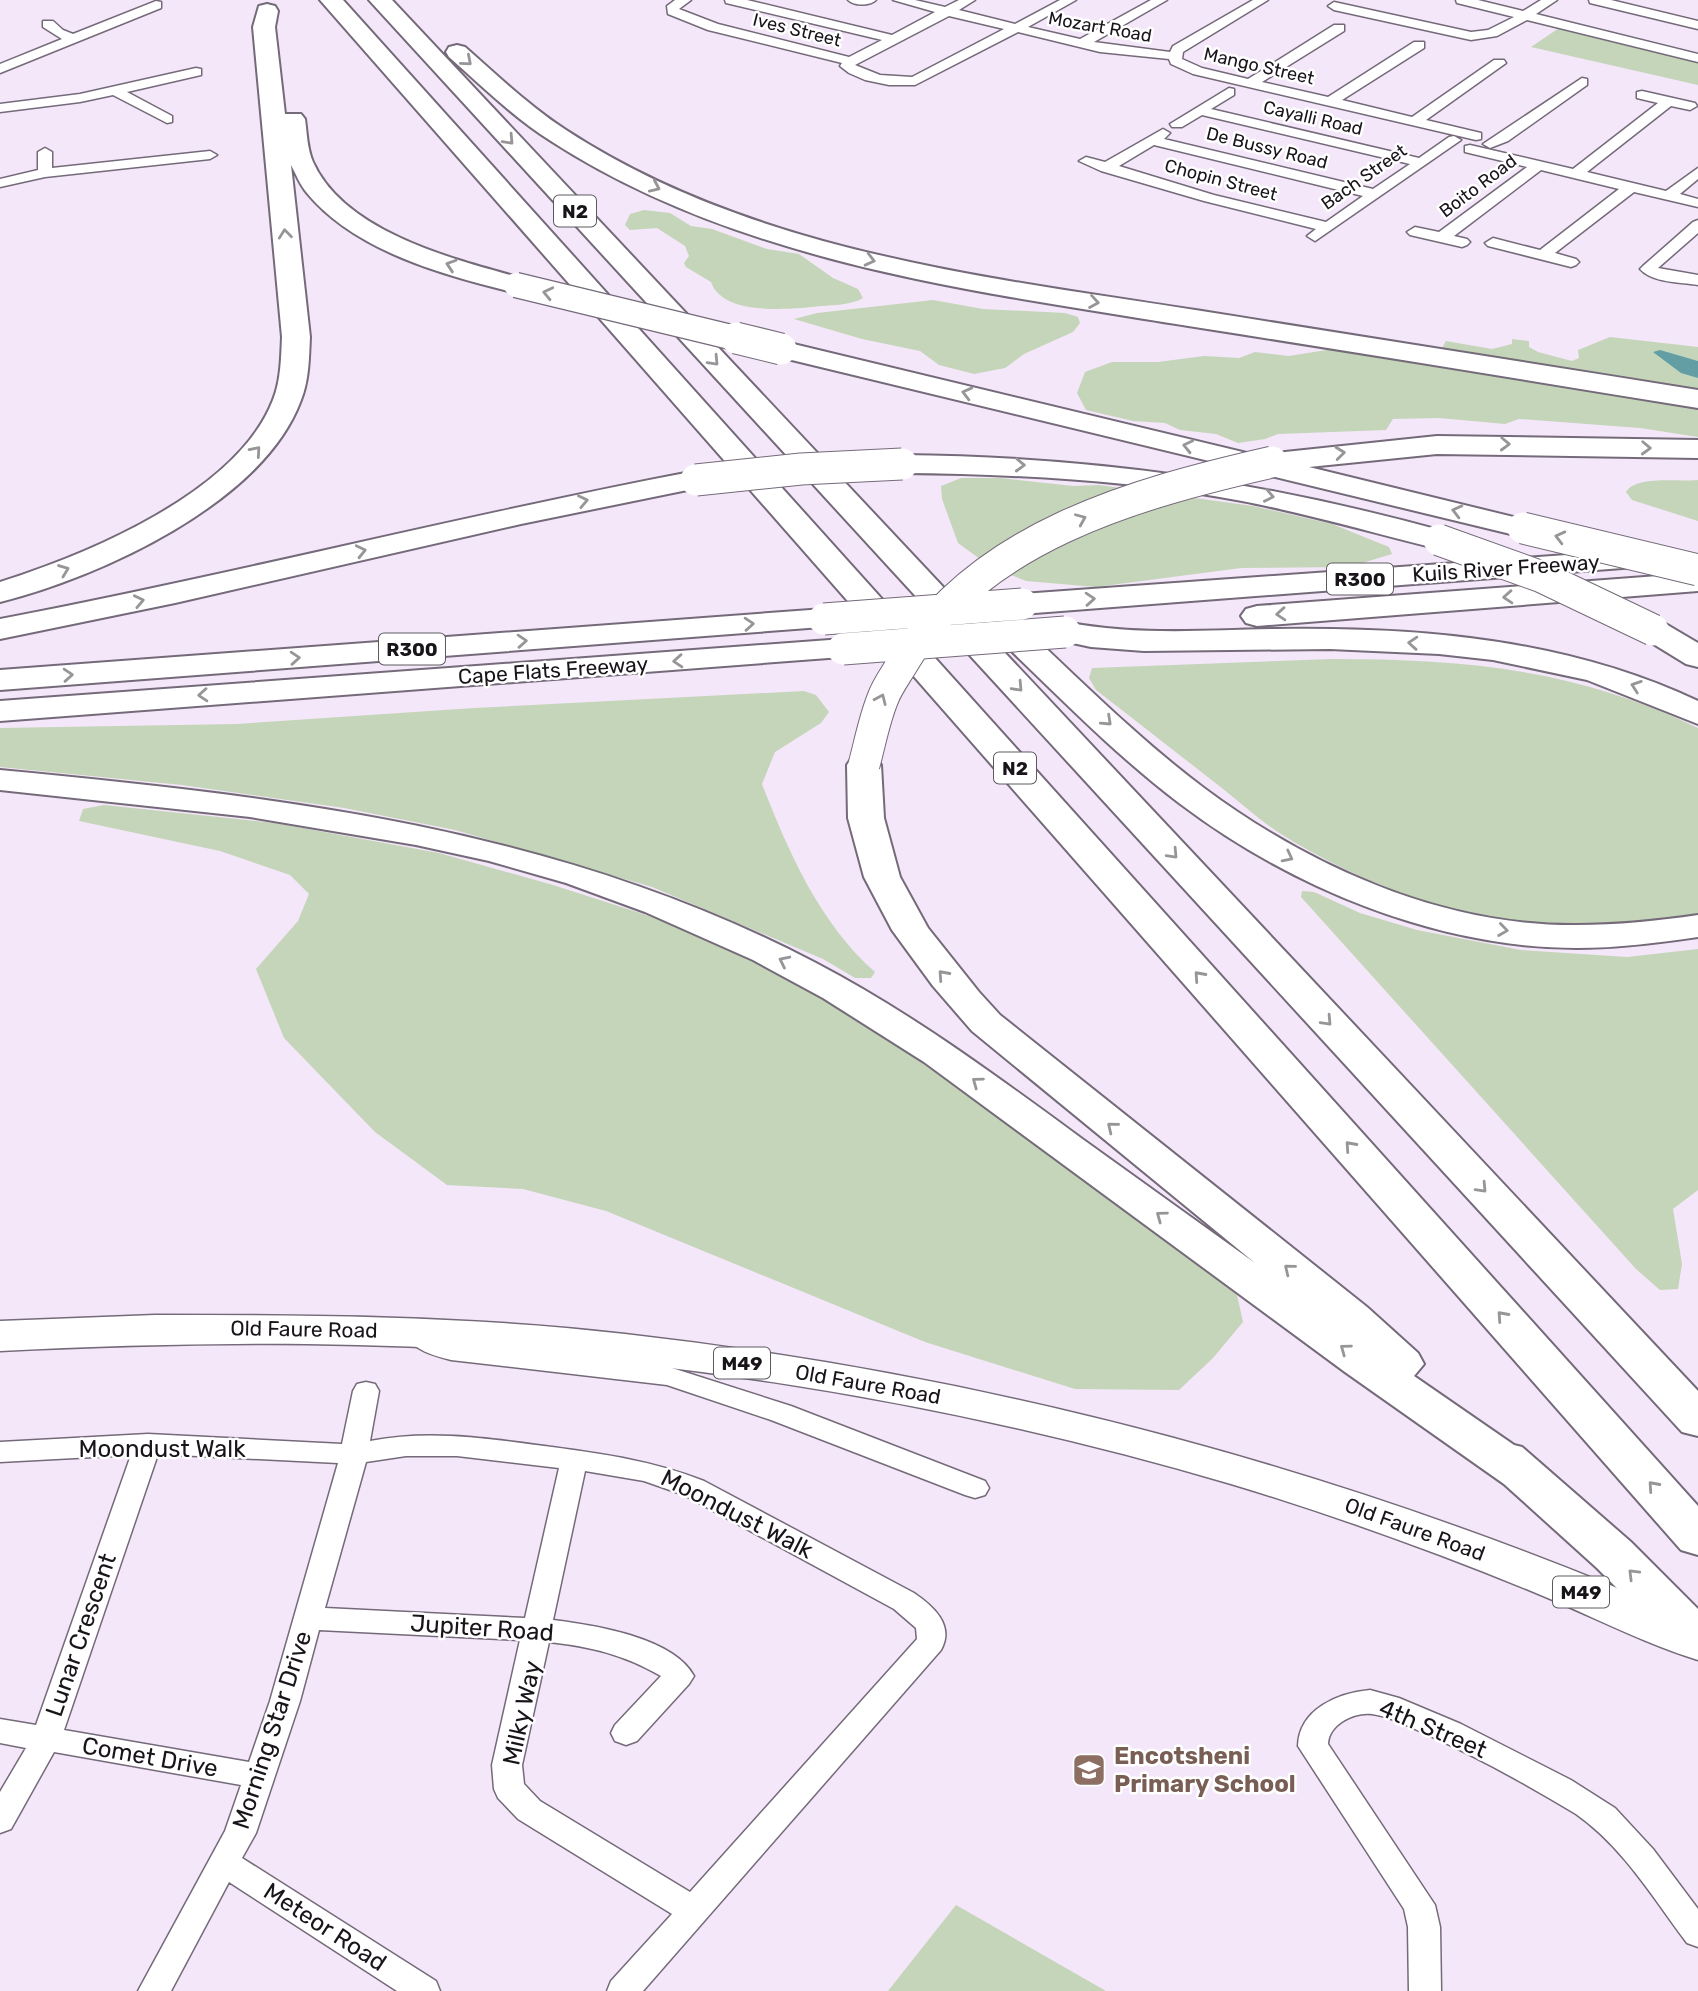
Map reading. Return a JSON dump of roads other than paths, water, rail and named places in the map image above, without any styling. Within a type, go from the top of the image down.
[{"type":"highway","name":"N2","points":[[331,0],[1698,1537]]},
{"type":"highway","name":"N2","points":[[380,0],[1698,1420]]},
{"type":"highway","points":[[398,0],[510,99],[556,135],[655,188],[782,235],[875,261],[1005,288],[1698,398]]},
{"type":"highway","points":[[266,6],[274,29],[301,161],[321,193],[360,225],[438,261],[516,285],[1698,570]]},
{"type":"highway","points":[[0,592],[95,557],[171,518],[212,491],[246,462],[283,412],[295,377],[296,337],[264,27],[266,6]]},
{"type":"highway","points":[[771,423],[841,476],[1171,779],[1222,818],[1281,854],[1337,882],[1395,904],[1479,927],[1536,934],[1609,938],[1698,926]]},
{"type":"highway","points":[[1698,449],[1437,444],[1322,455],[1198,479],[1111,506],[1033,543],[967,587],[915,640],[893,671],[877,707],[869,733],[864,765],[866,820],[876,859],[900,914],[934,966],[986,1023],[1351,1318],[1614,1555],[1698,1641]]},
{"type":"highway","points":[[0,629],[146,600],[590,500],[696,480],[801,469],[902,464],[1024,465],[1133,474],[1210,485],[1339,511],[1439,540],[1542,577],[1653,630],[1698,657]]},
{"type":"highway","name":"Kuils River Freeway","points":[[1022,604],[1698,554]]},
{"type":"highway","name":"Kuils River Freeway","points":[[1065,632],[1698,582]]},
{"type":"highway","name":"Cape Flats Freeway","points":[[0,680],[1022,604]]},
{"type":"highway","points":[[1065,632],[1120,641],[1348,639],[1484,650],[1591,671],[1646,690],[1698,714]]},
{"type":"highway","name":"Cape Flats Freeway","points":[[0,711],[1065,632]]},
{"type":"highway","points":[[0,780],[184,797],[426,837],[578,876],[657,904],[741,940],[815,976],[938,1053],[1409,1396],[1525,1475]]},
{"type":"main road","name":"Old Faure Road","points":[[0,1336],[203,1328],[416,1332],[646,1350],[835,1378],[982,1405],[1230,1467],[1356,1507],[1462,1546],[1698,1641]]},
{"type":"street","name":"Ives Street","points":[[685,0],[673,6],[673,11],[704,24],[851,61]]},
{"type":"street","points":[[732,0],[894,39]]},
{"type":"street","points":[[854,0],[870,0]]},
{"type":"street","name":"Mozart Road","points":[[899,0],[1081,44],[1174,56]]},
{"type":"street","points":[[969,0],[851,61],[847,66],[854,71],[900,82],[919,79],[1070,0]]},
{"type":"street","points":[[1081,44],[1161,0]]},
{"type":"street","points":[[1462,0],[1698,58]]},
{"type":"street","points":[[1334,6],[1471,36],[1498,32],[1550,0]]},
{"type":"street","points":[[1595,0],[1698,25]]},
{"type":"street","points":[[1235,2],[1258,3]]},
{"type":"street","name":"Mango Street","points":[[1258,3],[1178,50],[1174,56],[1178,63],[1192,69],[1414,122],[1539,165],[1698,203]]},
{"type":"street","points":[[0,69],[156,5]]},
{"type":"street","points":[[48,24],[58,33],[74,39]]},
{"type":"street","points":[[1250,83],[1339,27]]},
{"type":"street","points":[[1330,102],[1419,45]]},
{"type":"street","points":[[1414,122],[1499,63]]},
{"type":"street","points":[[0,108],[50,103],[196,72]]},
{"type":"street","points":[[888,92],[901,86],[900,82]]},
{"type":"street","points":[[1472,142],[1513,131],[1582,82]]},
{"type":"street","points":[[114,90],[167,119]]},
{"type":"street","name":"Chopin Street","points":[[1106,168],[1229,92]]},
{"type":"street","points":[[1642,95],[1690,106]]},
{"type":"street","points":[[1576,174],[1669,101]]},
{"type":"street","name":"Cayalli Road","points":[[1199,110],[1419,162]]},
{"type":"street","name":"De Bussy Road","points":[[1152,140],[1374,194]]},
{"type":"street","name":"Bach Street","points":[[1314,236],[1437,150],[1472,142]]},
{"type":"street","points":[[45,152],[45,173]]},
{"type":"street","points":[[0,183],[45,173],[210,155]]},
{"type":"street","name":"Chopin Street","points":[[1086,162],[1209,198],[1328,227]]},
{"type":"street","name":"Boito Road","points":[[1441,238],[1539,165]]},
{"type":"street","points":[[1669,196],[1698,172]]},
{"type":"street","points":[[1543,255],[1631,187]]},
{"type":"street","points":[[1698,225],[1648,269],[1660,275],[1698,280]]},
{"type":"street","name":"Boito Road","points":[[1415,233],[1462,242]]},
{"type":"street","points":[[1493,243],[1571,262]]},
{"type":"street","points":[[416,1332],[433,1346],[451,1351],[669,1376],[758,1405],[975,1488]]},
{"type":"street","name":"Morning Star Drive","points":[[154,1991],[226,1864],[240,1833],[285,1701],[354,1454],[366,1391]]},
{"type":"street","name":"Moondust Walk","points":[[0,1452],[148,1444],[354,1454],[419,1443],[496,1449],[627,1465],[663,1475],[694,1488],[904,1601],[925,1615],[933,1628],[931,1642],[623,1991]]},
{"type":"street","name":"Lunar Crescent","points":[[0,1820],[46,1740],[148,1444]]},
{"type":"street","name":"Milky Way","points":[[574,1460],[508,1765],[509,1789],[529,1810],[694,1911]]},
{"type":"street","name":"Jupiter Road","points":[[308,1618],[539,1630],[593,1636],[623,1643],[673,1668],[679,1676],[626,1733]]},
{"type":"street","name":"4th Street","points":[[1425,1991],[1424,1927],[1419,1905],[1313,1746],[1314,1732],[1321,1722],[1332,1714],[1369,1702],[1402,1712],[1444,1730],[1587,1805],[1618,1832],[1698,1933]]},
{"type":"street","name":"Comet Drive","points":[[0,1731],[259,1776]]},
{"type":"street","name":"Meteor Road","points":[[226,1864],[424,1991]]},
{"type":"place","name":"Encotsheni Primary School","points":[[1089,1770]]}]
